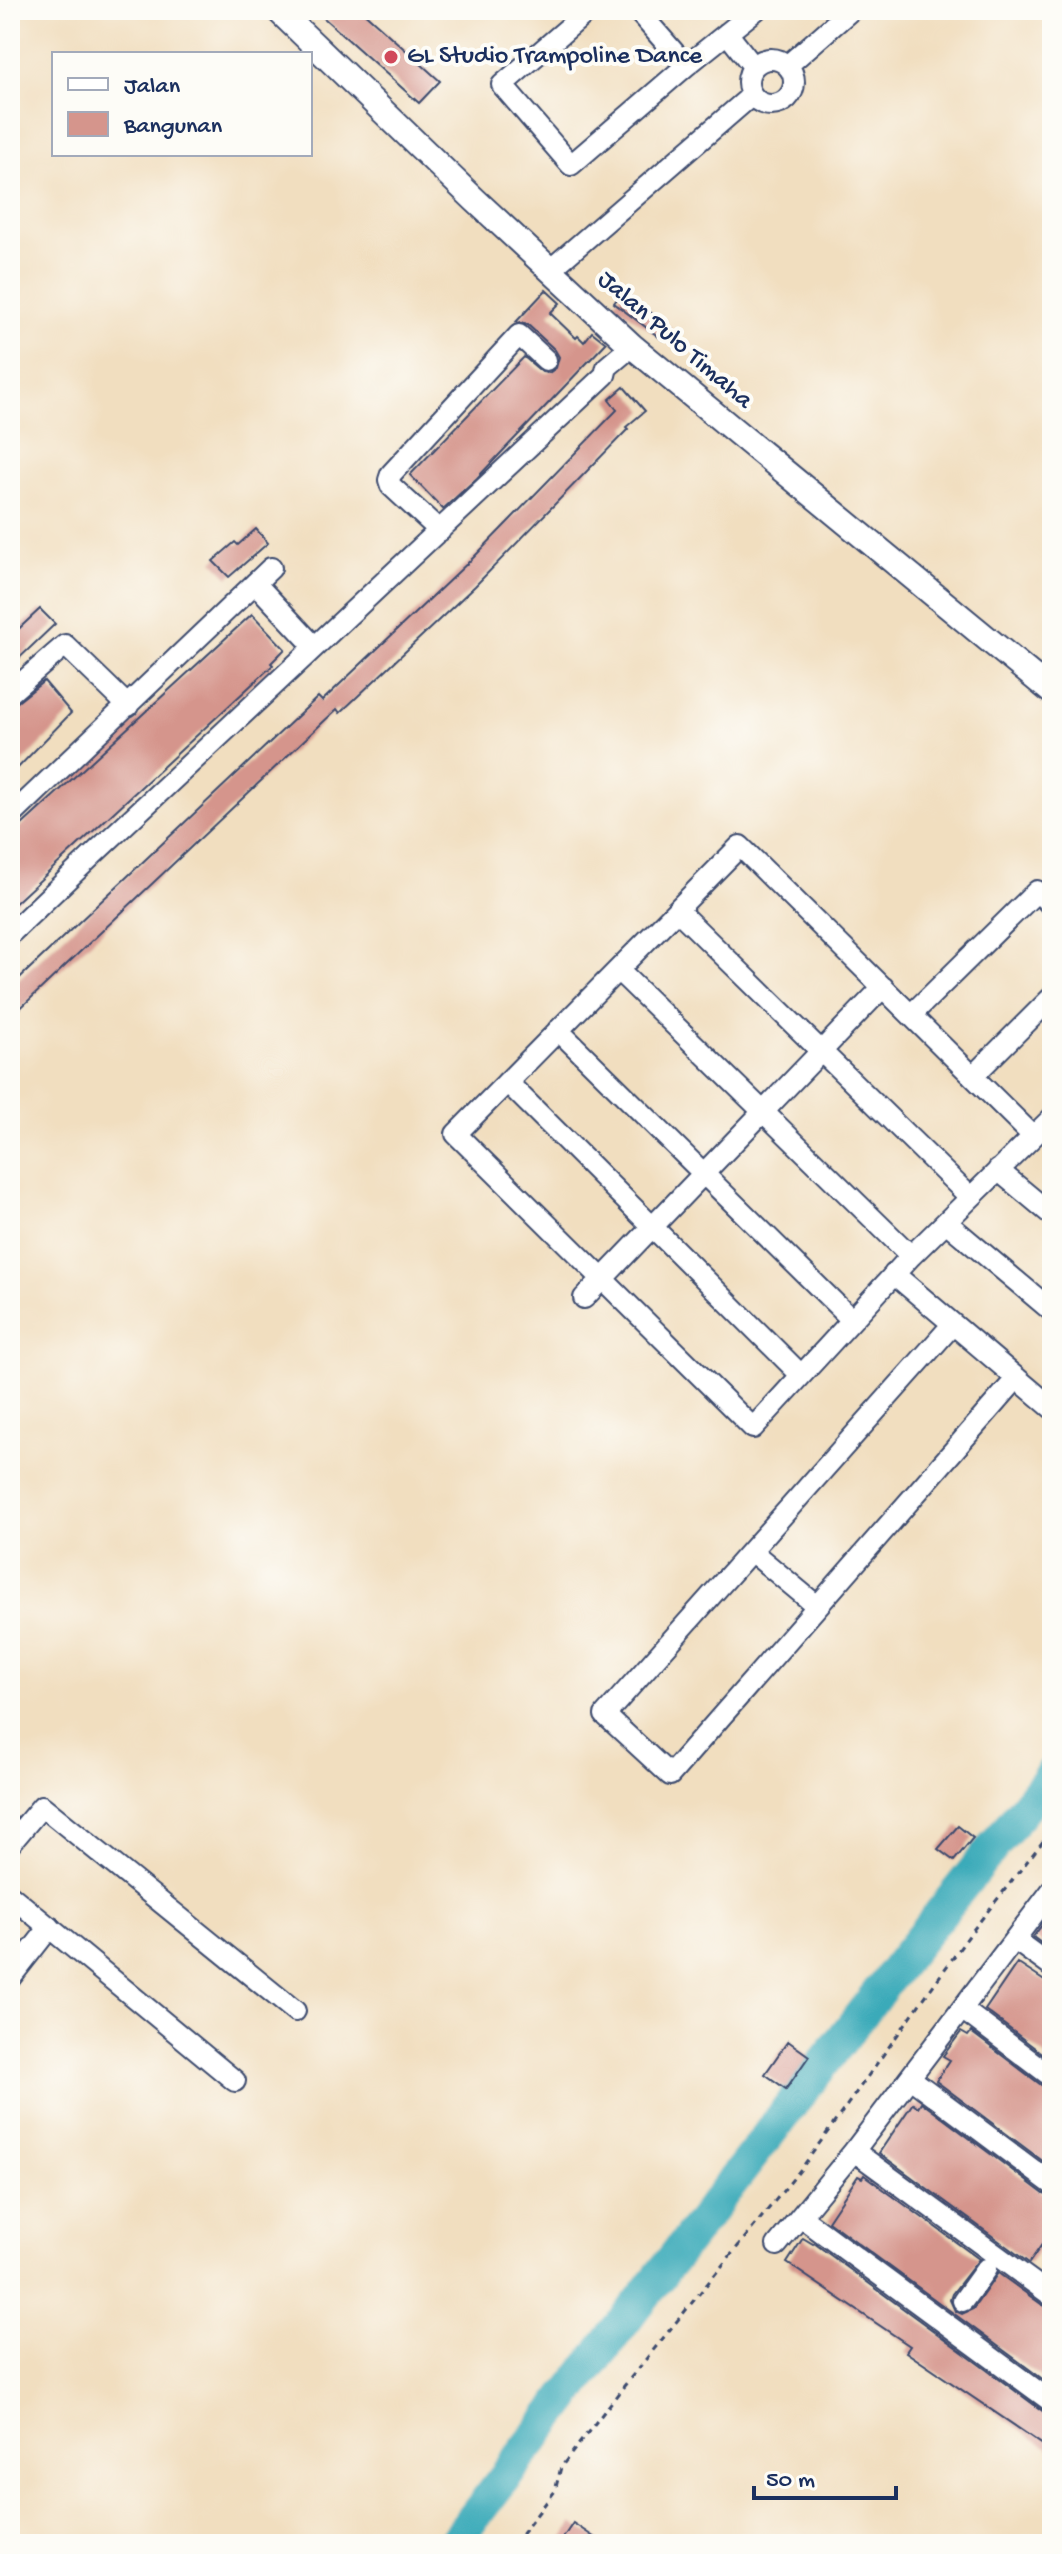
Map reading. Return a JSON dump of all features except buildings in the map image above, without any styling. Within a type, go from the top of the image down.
[{"type":"street","name":"Jalan Pulo Timaha","points":[[278,10],[636,350],[1052,692]]},
{"type":"street","points":[[589,10],[502,85],[571,165],[754,10]]},
{"type":"street","points":[[637,10],[686,66]]},
{"type":"street","points":[[788,65],[851,10]]},
{"type":"street","points":[[727,33],[753,66]]},
{"type":"street","points":[[763,59],[776,59],[788,65],[795,79],[792,95],[780,105],[764,106],[751,96],[747,81],[753,66],[763,59]]},
{"type":"street","points":[[550,270],[751,96]]},
{"type":"street","points":[[440,531],[391,486],[391,474],[519,335],[546,360]]},
{"type":"street","points":[[10,934],[605,375],[607,367],[636,350]]},
{"type":"street","points":[[10,817],[271,568]]},
{"type":"street","points":[[255,583],[314,646]]},
{"type":"street","points":[[10,693],[65,645],[128,706]]},
{"type":"street","points":[[1033,1136],[740,846],[456,1134],[753,1428],[911,1256],[1052,1119]]},
{"type":"street","points":[[911,1015],[1037,891],[1052,906]]},
{"type":"street","points":[[677,910],[970,1197]]},
{"type":"street","points":[[618,970],[911,1256]]},
{"type":"street","points":[[584,1298],[883,987]]},
{"type":"street","points":[[973,1076],[1052,997]]},
{"type":"street","points":[[558,1030],[852,1320]]},
{"type":"street","points":[[507,1082],[801,1375]]},
{"type":"street","points":[[998,1170],[1052,1215]]},
{"type":"street","points":[[946,1222],[1052,1311]]},
{"type":"street","points":[[894,1274],[1052,1408]]},
{"type":"street","points":[[953,1324],[605,1715],[670,1775],[1017,1378]]},
{"type":"street","points":[[751,1551],[817,1606]]},
{"type":"street","points":[[10,1844],[42,1806],[295,2011]]},
{"type":"street","points":[[777,2245],[854,2151],[1052,1890]]},
{"type":"street","points":[[10,1895],[235,2081]]},
{"type":"street","points":[[10,1978],[50,1927]]},
{"type":"street","points":[[1015,1940],[1052,1967]]},
{"type":"street","points":[[962,2009],[1052,2077]]},
{"type":"street","points":[[910,2078],[1052,2184]]},
{"type":"street","points":[[854,2151],[992,2260],[1048,2285]]},
{"type":"street","points":[[801,2217],[1052,2402]]},
{"type":"street","points":[[963,2301],[992,2260]]},
{"type":"path","points":[[514,2544],[555,2491],[561,2467],[801,2169],[973,1930],[1052,1830]]},
{"type":"waterway","points":[[453,2544],[906,1956],[1052,1773]]},
{"type":"place","name":"GL Studio Trampoline Dance","points":[[391,57]]}]
